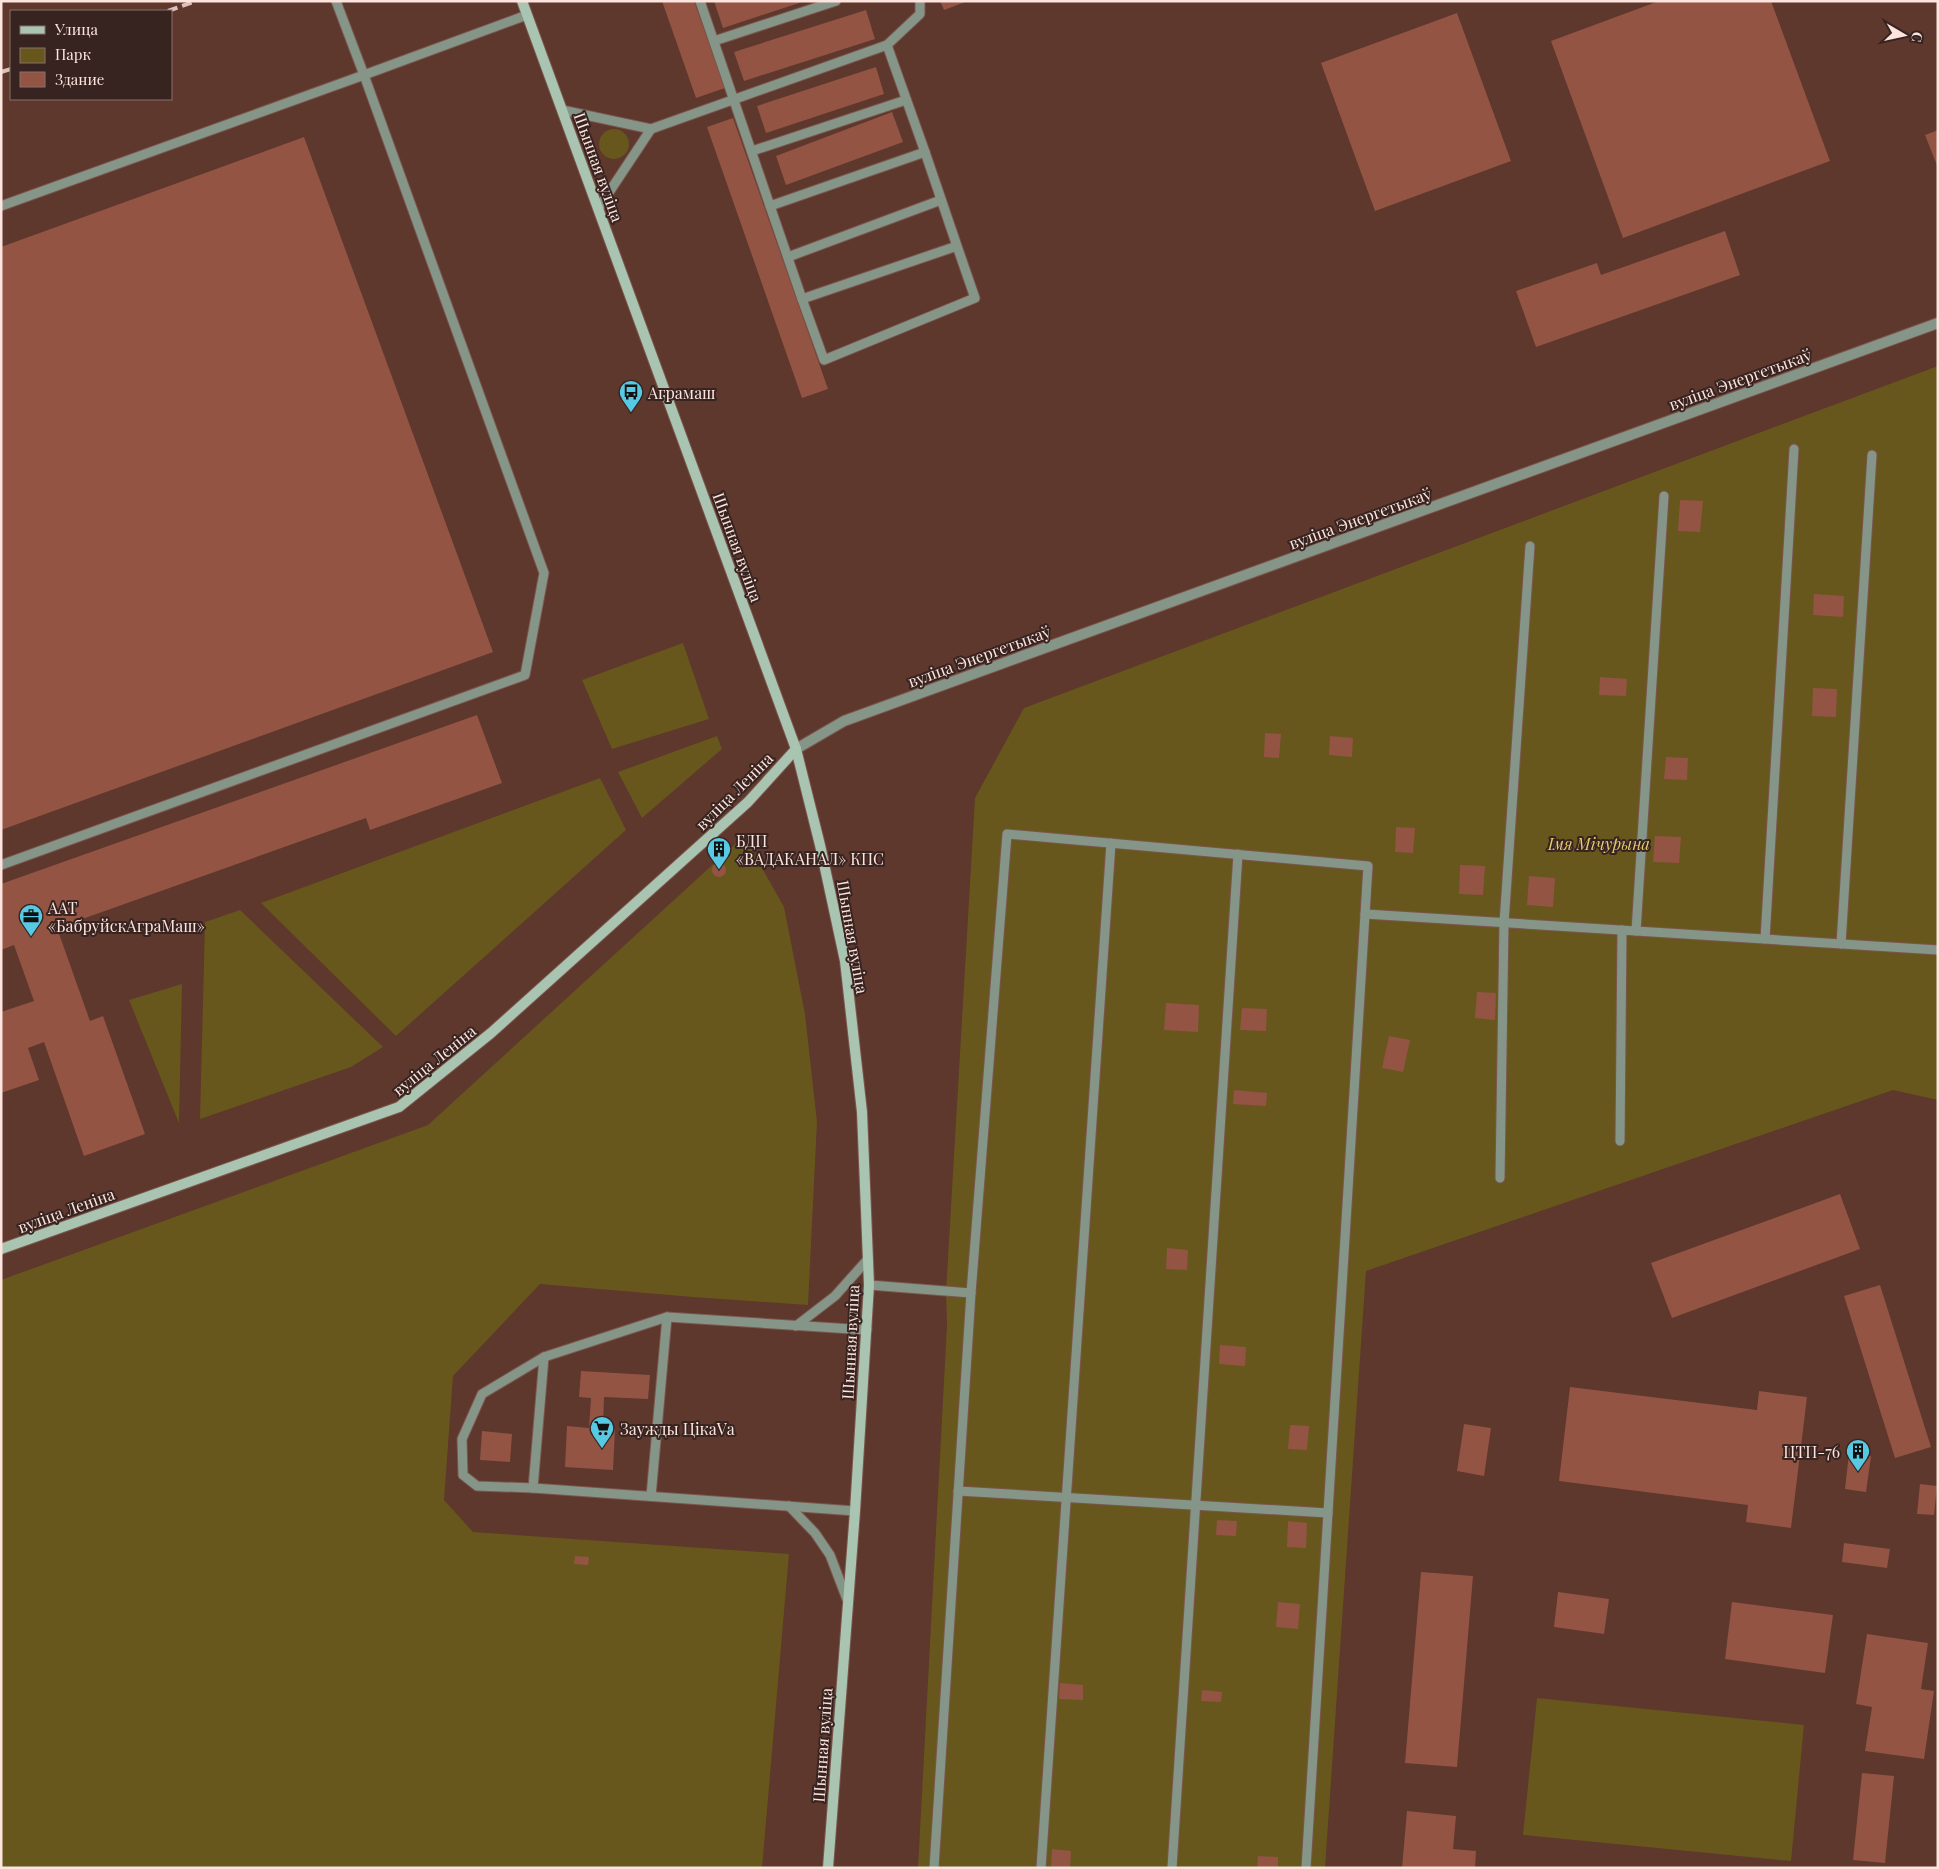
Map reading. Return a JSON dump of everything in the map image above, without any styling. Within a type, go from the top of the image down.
[{"type":"main road","name":"Шынная вуліца","points":[[522,1],[796,749],[820,845],[845,961],[862,1112],[869,1285],[868,1330],[828,1868]]},
{"type":"main road","name":"вуліца Леніна","points":[[1,1249],[400,1107],[491,1033],[748,802],[796,749]]},
{"type":"street","name":"вуліца Энергетыкаў","points":[[796,749],[853,718],[1938,323]]},
{"type":"lane","points":[[1,865],[525,675],[544,573],[336,1]]},
{"type":"lane","points":[[700,1],[824,360],[975,298],[887,45]]},
{"type":"lane","points":[[714,41],[836,1]]},
{"type":"lane","points":[[562,110],[651,129],[887,45],[920,14],[920,1]]},
{"type":"lane","points":[[1,206],[527,15]]},
{"type":"lane","points":[[752,152],[906,100]]},
{"type":"lane","points":[[598,209],[651,129]]},
{"type":"lane","points":[[770,206],[925,152]]},
{"type":"lane","points":[[788,256],[941,200]]},
{"type":"lane","points":[[802,300],[957,246]]},
{"type":"lane","points":[[1765,939],[1794,449]]},
{"type":"lane","points":[[1840,944],[1872,455]]},
{"type":"lane","points":[[1636,931],[1664,496]]},
{"type":"lane","points":[[1500,1178],[1504,923],[1530,546]]},
{"type":"lane","points":[[934,1868],[971,1293],[1007,834],[1368,866],[1306,1868]]},
{"type":"lane","points":[[1041,1868],[1111,843]]},
{"type":"lane","points":[[1172,1868],[1238,854]]},
{"type":"lane","points":[[1365,914],[1938,950]]},
{"type":"lane","points":[[1620,1141],[1622,930]]},
{"type":"lane","points":[[796,1326],[835,1296],[868,1259]]},
{"type":"lane","points":[[869,1285],[971,1293]]},
{"type":"lane","points":[[651,1496],[667,1317]]},
{"type":"lane","points":[[855,1511],[533,1488],[477,1486],[462,1475],[462,1439],[482,1394],[544,1357],[667,1317],[868,1330]]},
{"type":"lane","points":[[533,1488],[544,1357]]},
{"type":"lane","points":[[958,1491],[1328,1513]]},
{"type":"lane","points":[[790,1506],[815,1533],[830,1555],[848,1602]]},
{"type":"green space","points":[[614,129],[620,130],[628,138],[628,150],[620,158],[614,159],[608,158],[600,150],[599,144],[600,138],[608,130]]},
{"type":"green space","name":"Імя Мічурына","points":[[1938,366],[1938,1100],[1893,1090],[1366,1271],[1325,1868],[918,1868],[947,1325],[946,1292],[975,798],[1024,708]]},
{"type":"green space","points":[[683,643],[709,719],[612,749],[582,680]]},
{"type":"green space","points":[[717,736],[722,749],[642,818],[618,772]]},
{"type":"green space","points":[[600,778],[626,830],[396,1036],[261,903]]},
{"type":"green space","points":[[744,836],[784,907],[805,1014],[817,1122],[808,1305],[540,1284],[453,1376],[444,1500],[473,1532],[789,1554],[762,1868],[1,1868],[1,1280],[428,1125]]},
{"type":"green space","points":[[240,910],[383,1047],[351,1067],[200,1119],[205,922]]},
{"type":"green space","points":[[182,984],[179,1123],[129,1000]]},
{"type":"green space","points":[[1537,1698],[1804,1725],[1791,1861],[1523,1835]]},
{"type":"building","points":[[662,1],[694,1],[725,88],[696,98]]},
{"type":"building","points":[[714,1],[802,1],[802,2],[723,28]]},
{"type":"building","points":[[940,1],[968,1],[944,10]]},
{"type":"building","points":[[1659,1],[1771,1],[1830,161],[1623,238],[1551,41]]},
{"type":"building","points":[[866,10],[875,39],[744,81],[734,52]]},
{"type":"building","points":[[1457,13],[1511,161],[1375,211],[1321,63]]},
{"type":"building","points":[[876,67],[884,94],[766,133],[757,106]]},
{"type":"building","points":[[892,112],[903,142],[786,185],[776,156]]},
{"type":"building","points":[[733,118],[828,389],[802,398],[707,127]]},
{"type":"building","points":[[1938,130],[1938,168],[1925,135]]},
{"type":"building","points":[[304,137],[493,652],[1,830],[1,247]]},
{"type":"building","points":[[1725,231],[1740,275],[1536,347],[1516,291],[1597,263],[1601,275]]},
{"type":"building","points":[[1680,500],[1703,501],[1700,532],[1678,531]]},
{"type":"building","points":[[1814,594],[1844,596],[1843,617],[1813,615]]},
{"type":"building","points":[[1600,677],[1627,679],[1626,696],[1599,695]]},
{"type":"building","points":[[1813,688],[1837,689],[1836,717],[1812,716]]},
{"type":"building","name":"ААТ «БабруйскАграМаш»","points":[[477,715],[502,783],[370,830],[366,818],[57,928],[90,1021],[103,1016],[145,1134],[84,1156],[44,1042],[28,1048],[39,1080],[1,1093],[1,1012],[34,1001],[14,945],[1,950],[1,884]]},
{"type":"building","points":[[1265,733],[1281,734],[1279,758],[1264,757]]},
{"type":"building","points":[[1330,736],[1353,738],[1352,757],[1329,755]]},
{"type":"building","points":[[1666,757],[1688,758],[1687,780],[1664,779]]},
{"type":"building","points":[[1396,827],[1415,828],[1413,853],[1395,852]]},
{"type":"building","points":[[1655,836],[1681,837],[1679,863],[1653,862]]},
{"type":"building","name":"БДП «ВАДАКАНАЛ» КПС","points":[[716,863],[722,863],[726,870],[722,877],[716,877],[712,873],[712,867]]},
{"type":"building","points":[[1460,865],[1485,866],[1483,895],[1459,894]]},
{"type":"building","points":[[1529,876],[1555,878],[1553,907],[1527,905]]},
{"type":"building","points":[[1477,992],[1496,993],[1495,1020],[1475,1018]]},
{"type":"building","points":[[1166,1003],[1199,1005],[1198,1032],[1164,1030]]},
{"type":"building","points":[[1242,1008],[1267,1009],[1266,1031],[1240,1030]]},
{"type":"building","points":[[1389,1036],[1410,1040],[1403,1072],[1382,1068]]},
{"type":"building","points":[[1234,1090],[1267,1093],[1266,1106],[1233,1104]]},
{"type":"building","points":[[1840,1194],[1860,1249],[1672,1318],[1651,1263]]},
{"type":"building","points":[[1167,1248],[1188,1250],[1187,1270],[1166,1269]]},
{"type":"building","points":[[1880,1285],[1931,1447],[1895,1458],[1844,1296]]},
{"type":"building","points":[[1220,1345],[1246,1347],[1245,1366],[1219,1364]]},
{"type":"building","points":[[581,1371],[650,1375],[648,1399],[604,1397],[603,1429],[615,1429],[613,1470],[565,1467],[567,1426],[589,1428],[591,1398],[579,1397]]},
{"type":"building","points":[[1570,1387],[1757,1410],[1759,1391],[1807,1397],[1791,1528],[1746,1522],[1748,1505],[1559,1481]]},
{"type":"building","points":[[1464,1424],[1491,1428],[1484,1476],[1457,1471]]},
{"type":"building","points":[[1290,1425],[1309,1426],[1307,1450],[1288,1449]]},
{"type":"building","points":[[482,1431],[512,1434],[510,1462],[480,1460]]},
{"type":"building","name":"ЦТП-76","points":[[1849,1453],[1871,1456],[1866,1492],[1845,1489]]},
{"type":"building","points":[[1920,1484],[1937,1486],[1934,1515],[1917,1514]]},
{"type":"building","points":[[1217,1520],[1237,1521],[1236,1536],[1216,1535]]},
{"type":"building","points":[[1288,1521],[1307,1523],[1306,1548],[1287,1547]]},
{"type":"building","points":[[1844,1543],[1890,1549],[1887,1568],[1842,1562]]},
{"type":"building","points":[[575,1556],[589,1557],[588,1565],[574,1564]]},
{"type":"building","points":[[1421,1572],[1473,1576],[1457,1767],[1405,1763]]},
{"type":"building","points":[[1558,1592],[1609,1599],[1604,1634],[1554,1627]]},
{"type":"building","points":[[1278,1602],[1300,1604],[1298,1629],[1276,1627]]},
{"type":"building","points":[[1732,1602],[1833,1615],[1825,1673],[1725,1659]]},
{"type":"building","points":[[1867,1634],[1928,1643],[1921,1689],[1934,1691],[1924,1759],[1865,1751],[1872,1707],[1856,1704]]},
{"type":"building","points":[[1060,1683],[1083,1685],[1083,1700],[1059,1699]]},
{"type":"building","points":[[1202,1690],[1222,1692],[1221,1702],[1201,1701]]},
{"type":"building","points":[[1862,1773],[1894,1776],[1885,1863],[1853,1860]]},
{"type":"building","points":[[1407,1811],[1456,1816],[1453,1849],[1476,1851],[1475,1868],[1402,1868]]},
{"type":"building","points":[[1052,1849],[1071,1851],[1070,1868],[1051,1868]]},
{"type":"building","points":[[1258,1856],[1278,1857],[1278,1868],[1257,1868]]},
{"type":"railway","points":[[171,10],[196,1]]},
{"type":"railway","points":[[1,72],[10,69]]},
{"type":"place","name":"Аграмаш","points":[[631,413]]},
{"type":"place","name":"БДП «ВАДАКАНАЛ» КПС","points":[[719,870]]},
{"type":"place","name":"ААТ «БабруйскАграМаш»","points":[[31,937]]},
{"type":"place","name":"Заужды ЦікаVа","points":[[602,1449]]},
{"type":"place","name":"ЦТП-76","points":[[1858,1472]]}]
